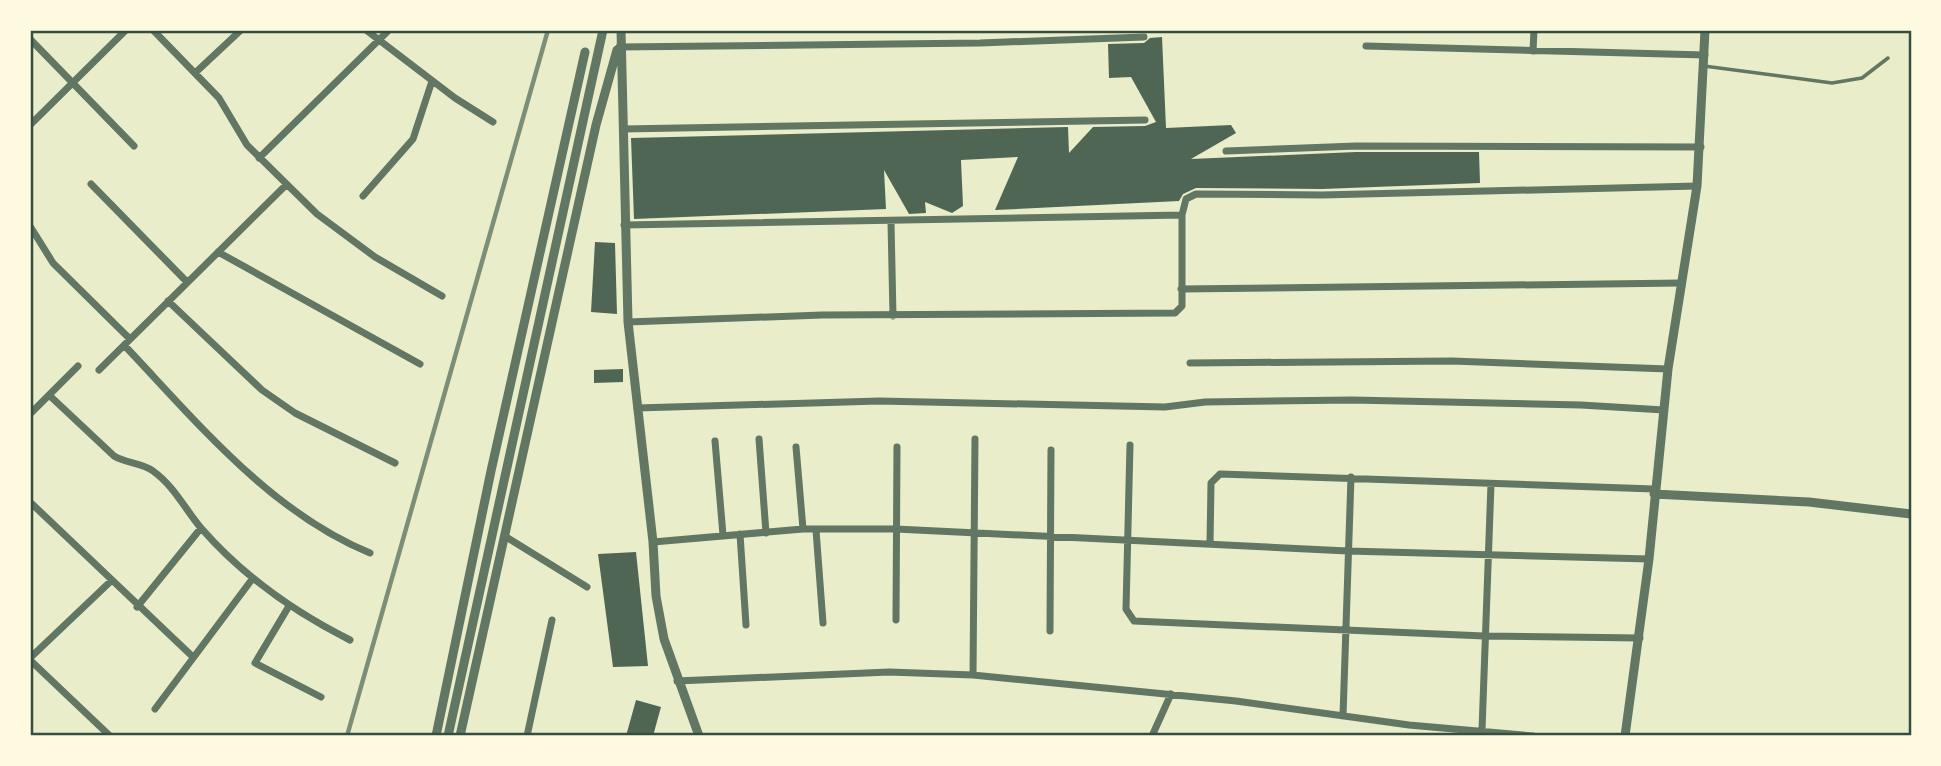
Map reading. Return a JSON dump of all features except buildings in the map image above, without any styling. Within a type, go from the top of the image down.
[{"type":"street","points":[[30,125],[126,30]]},
{"type":"street","points":[[153,30],[227,108],[239,133],[259,158],[286,184],[346,237],[442,296]]},
{"type":"street","points":[[195,73],[241,30]]},
{"type":"street","points":[[366,30],[432,81],[494,122]]},
{"type":"street","points":[[259,158],[390,30]]},
{"type":"street","points":[[447,736],[603,30]]},
{"type":"street","points":[[460,736],[596,125],[621,30]]},
{"type":"street","points":[[1533,51],[1534,30]]},
{"type":"street","points":[[1625,736],[1640,639],[1668,369],[1697,186],[1705,30]]},
{"type":"street","points":[[619,45],[980,43],[1144,37]]},
{"type":"street","points":[[30,39],[134,146]]},
{"type":"street","points":[[619,45],[628,323],[653,542],[656,596],[664,639],[699,736]]},
{"type":"street","points":[[1366,46],[1705,55]]},
{"type":"street","points":[[436,736],[491,471],[585,52]]},
{"type":"street","points":[[363,196],[413,139],[432,81]]},
{"type":"street","points":[[623,129],[1145,120]]},
{"type":"street","points":[[1226,151],[1356,146],[1701,147]]},
{"type":"street","points":[[91,184],[187,282]]},
{"type":"street","points":[[99,370],[286,184]]},
{"type":"street","points":[[628,323],[893,316],[1175,313],[1182,306],[1182,215],[1186,199],[1196,194],[1322,195],[1697,186]]},
{"type":"street","points":[[624,225],[1182,215]]},
{"type":"street","points":[[891,222],[893,316]]},
{"type":"street","points":[[30,226],[53,263],[225,450],[265,485],[339,540],[370,553]]},
{"type":"street","points":[[218,251],[420,364]]},
{"type":"street","points":[[1181,289],[1682,283]]},
{"type":"street","points":[[168,301],[262,390],[295,413],[395,463]]},
{"type":"street","points":[[1190,363],[1371,360],[1668,369]]},
{"type":"street","points":[[30,414],[78,366]]},
{"type":"street","points":[[49,395],[114,456],[124,462],[142,465],[160,477],[201,528],[253,578],[289,606],[350,640]]},
{"type":"street","points":[[637,408],[879,401],[1165,407],[1205,401],[1325,400],[1581,405],[1664,410]]},
{"type":"street","points":[[759,439],[766,533]]},
{"type":"street","points":[[973,675],[975,439]]},
{"type":"street","points":[[715,441],[723,535]]},
{"type":"street","points":[[1130,445],[1126,609],[1134,621],[1142,624],[1640,639]]},
{"type":"street","points":[[796,447],[803,530]]},
{"type":"street","points":[[896,620],[897,447]]},
{"type":"street","points":[[1050,631],[1051,450]]},
{"type":"street","points":[[1210,544],[1210,483],[1220,474],[1654,491],[1809,502],[1911,514]]},
{"type":"street","points":[[1343,716],[1350,478]]},
{"type":"street","points":[[1482,730],[1491,484]]},
{"type":"street","points":[[30,502],[137,607],[193,657]]},
{"type":"street","points":[[137,607],[201,528]]},
{"type":"street","points":[[653,542],[803,530],[895,529],[1348,551],[1649,559]]},
{"type":"street","points":[[816,530],[823,623]]},
{"type":"street","points":[[740,534],[746,625]]},
{"type":"street","points":[[506,537],[587,587]]},
{"type":"street","points":[[155,709],[253,578]]},
{"type":"street","points":[[110,736],[30,659],[111,581]]},
{"type":"street","points":[[289,606],[255,663],[321,697]]},
{"type":"street","points":[[527,736],[551,620]]},
{"type":"street","points":[[677,681],[889,672],[973,675],[1171,694],[1533,736]]},
{"type":"street","points":[[1152,736],[1171,694]]},
{"type":"lane","points":[[1704,66],[1832,83],[1862,78],[1888,58]]},
{"type":"railway","points":[[347,736],[548,30]]}]
